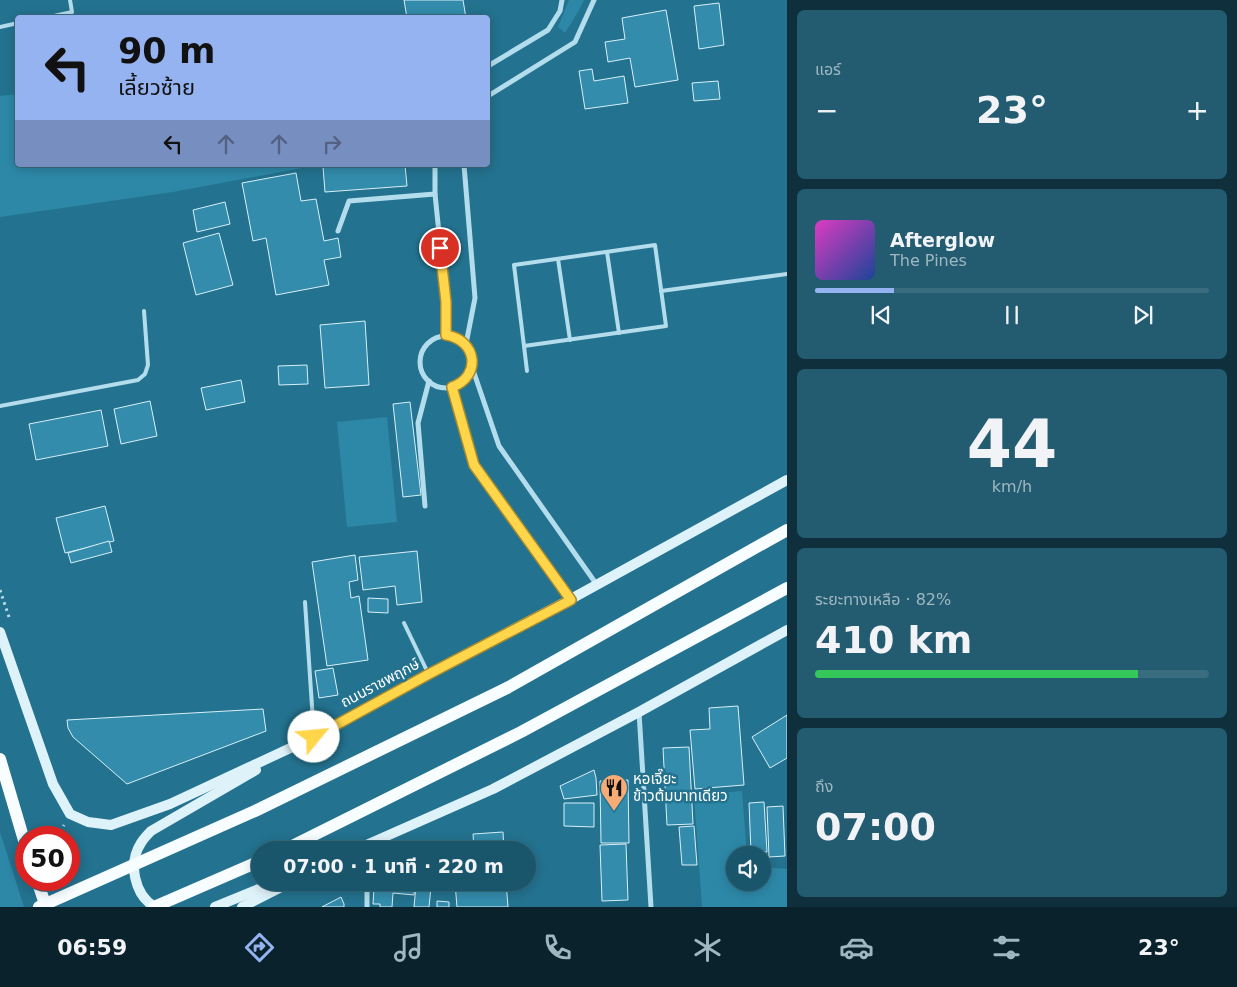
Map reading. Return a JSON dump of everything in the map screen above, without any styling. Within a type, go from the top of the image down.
[{"type":"main road","name":"ถนนราชพฤกษ์","points":[[0,632],[52,784],[70,814],[88,822],[111,825],[170,804],[314,737],[571,600],[787,480]]},
{"type":"main road","points":[[39,907],[255,811],[507,688],[787,530]]},
{"type":"main road","points":[[302,841],[522,732],[787,588]]},
{"type":"main road","points":[[379,841],[493,789],[639,712],[787,630]]},
{"type":"main road","points":[[251,865],[154,907],[140,892],[134,876],[135,859],[140,843],[152,830],[314,737]]},
{"type":"main road","points":[[0,759],[20,826]]},
{"type":"main road","points":[[41,891],[46,907]]},
{"type":"main road","points":[[215,907],[254,891]]},
{"type":"main road","points":[[242,907],[273,891]]},
{"type":"street","points":[[490,65],[548,30],[560,12],[562,0]]},
{"type":"street","points":[[490,95],[575,42],[594,0]]},
{"type":"street","points":[[435,167],[435,194],[446,302],[446,335]]},
{"type":"street","points":[[464,167],[475,298],[466,344]]},
{"type":"street","points":[[338,231],[349,201],[435,194]]},
{"type":"street","points":[[472,367],[465,380],[459,384],[445,388],[436,386],[429,381],[421,369],[421,355],[427,343],[439,336],[453,336],[466,344],[470,351],[472,367],[499,446],[597,585]]},
{"type":"street","points":[[425,506],[418,423],[429,381]]},
{"type":"street","points":[[452,387],[474,465],[571,600]]},
{"type":"street","points":[[639,712],[651,907]]},
{"type":"street","points":[[366,891],[367,907]]},
{"type":"lane","points":[[58,15],[72,12],[70,0]]},
{"type":"lane","points":[[0,27],[15,24]]},
{"type":"lane","points":[[524,346],[666,326],[655,245],[514,265],[527,371]]},
{"type":"lane","points":[[607,252],[619,333]]},
{"type":"lane","points":[[558,259],[570,340]]},
{"type":"lane","points":[[661,291],[787,274]]},
{"type":"lane","points":[[0,406],[138,380],[145,374],[148,365],[144,312]]},
{"type":"lane","points":[[305,602],[314,737]]},
{"type":"lane","points":[[404,624],[429,674]]},
{"type":"shaded area","points":[[569,0],[584,0],[565,33],[558,27]]},
{"type":"shaded area","points":[[15,94],[15,167],[307,167],[173,192],[0,217],[0,96]]},
{"type":"shaded area","points":[[387,417],[397,522],[347,527],[337,422]]},
{"type":"shaded area","points":[[742,791],[746,846],[726,846],[726,891],[771,891],[771,868],[787,869],[787,907],[702,907],[694,795]]},
{"type":"shaded area","points":[[0,832],[15,879],[15,891],[19,891],[24,907],[0,907]]},
{"type":"building","points":[[404,0],[463,0],[466,15],[406,15]]},
{"type":"building","points":[[719,3],[724,45],[699,49],[694,6]]},
{"type":"building","points":[[666,10],[678,80],[635,87],[630,58],[608,62],[605,42],[625,39],[622,18]]},
{"type":"building","points":[[592,69],[594,81],[624,76],[628,103],[585,109],[579,71]]},
{"type":"building","points":[[718,81],[720,99],[694,101],[692,83]]},
{"type":"building","points":[[323,167],[405,167],[407,186],[325,192]]},
{"type":"building","points":[[296,173],[301,201],[316,199],[324,241],[338,238],[341,257],[324,260],[329,285],[276,295],[266,238],[253,241],[242,183]]},
{"type":"building","points":[[225,202],[230,224],[197,232],[193,210]]},
{"type":"building","points":[[219,233],[233,285],[196,295],[183,243]]},
{"type":"building","points":[[365,321],[369,385],[325,388],[320,325]]},
{"type":"building","points":[[307,365],[308,384],[279,385],[278,366]]},
{"type":"building","points":[[241,380],[245,402],[206,410],[201,388]]},
{"type":"building","points":[[150,401],[157,436],[121,444],[114,409]]},
{"type":"building","points":[[410,402],[421,495],[403,497],[393,404]]},
{"type":"building","points":[[101,410],[108,446],[36,460],[29,424]]},
{"type":"building","points":[[105,506],[114,541],[65,553],[56,518]]},
{"type":"building","points":[[109,541],[112,552],[71,563],[68,553]]},
{"type":"building","points":[[417,551],[422,602],[397,605],[395,586],[363,590],[359,557]]},
{"type":"building","points":[[355,555],[358,580],[349,582],[351,598],[359,596],[368,660],[327,666],[312,562]]},
{"type":"building","points":[[368,598],[388,599],[388,613],[368,612]]},
{"type":"building","points":[[333,668],[338,695],[319,698],[315,671]]},
{"type":"building","points":[[738,706],[744,785],[695,789],[690,730],[710,729],[709,708]]},
{"type":"building","points":[[263,709],[266,731],[127,784],[73,737],[68,728],[67,720]]},
{"type":"building","points":[[787,715],[787,758],[770,768],[752,737]]},
{"type":"building","points":[[689,747],[693,824],[667,825],[663,748]]},
{"type":"building","points":[[594,770],[597,795],[564,799],[560,786]]},
{"type":"building","name":"หอเจี๊ยะ ข้าวต้มบาทเดียว","points":[[628,780],[629,843],[601,843],[600,781]]},
{"type":"building","points":[[764,802],[767,846],[751,846],[749,803]]},
{"type":"building","points":[[564,803],[594,803],[594,827],[564,826]]},
{"type":"building","points":[[783,806],[785,856],[771,857],[771,846],[769,846],[767,807]]},
{"type":"building","points":[[694,826],[697,865],[682,865],[679,827]]},
{"type":"building","points":[[503,832],[504,841],[473,841],[473,834]]},
{"type":"building","points":[[626,844],[628,900],[602,901],[600,845]]},
{"type":"building","points":[[374,891],[414,891],[414,895],[393,893],[392,907],[380,907],[380,904],[373,904]]},
{"type":"building","points":[[416,891],[431,891],[429,907],[414,907]]},
{"type":"building","points":[[456,891],[507,891],[508,907],[457,907]]},
{"type":"building","points":[[341,897],[344,907],[322,907]]},
{"type":"building","points":[[437,901],[449,902],[449,907],[437,907]]},
{"type":"place","name":"หอเจี๊ยะ ข้าวต้มบาทเดียว","points":[[614,812]]},
{"type":"route","points":[[314,737],[571,600],[474,465],[452,387],[465,380],[468,376],[472,367],[472,359],[466,344],[453,336],[446,335],[446,302],[440,248]]}]
